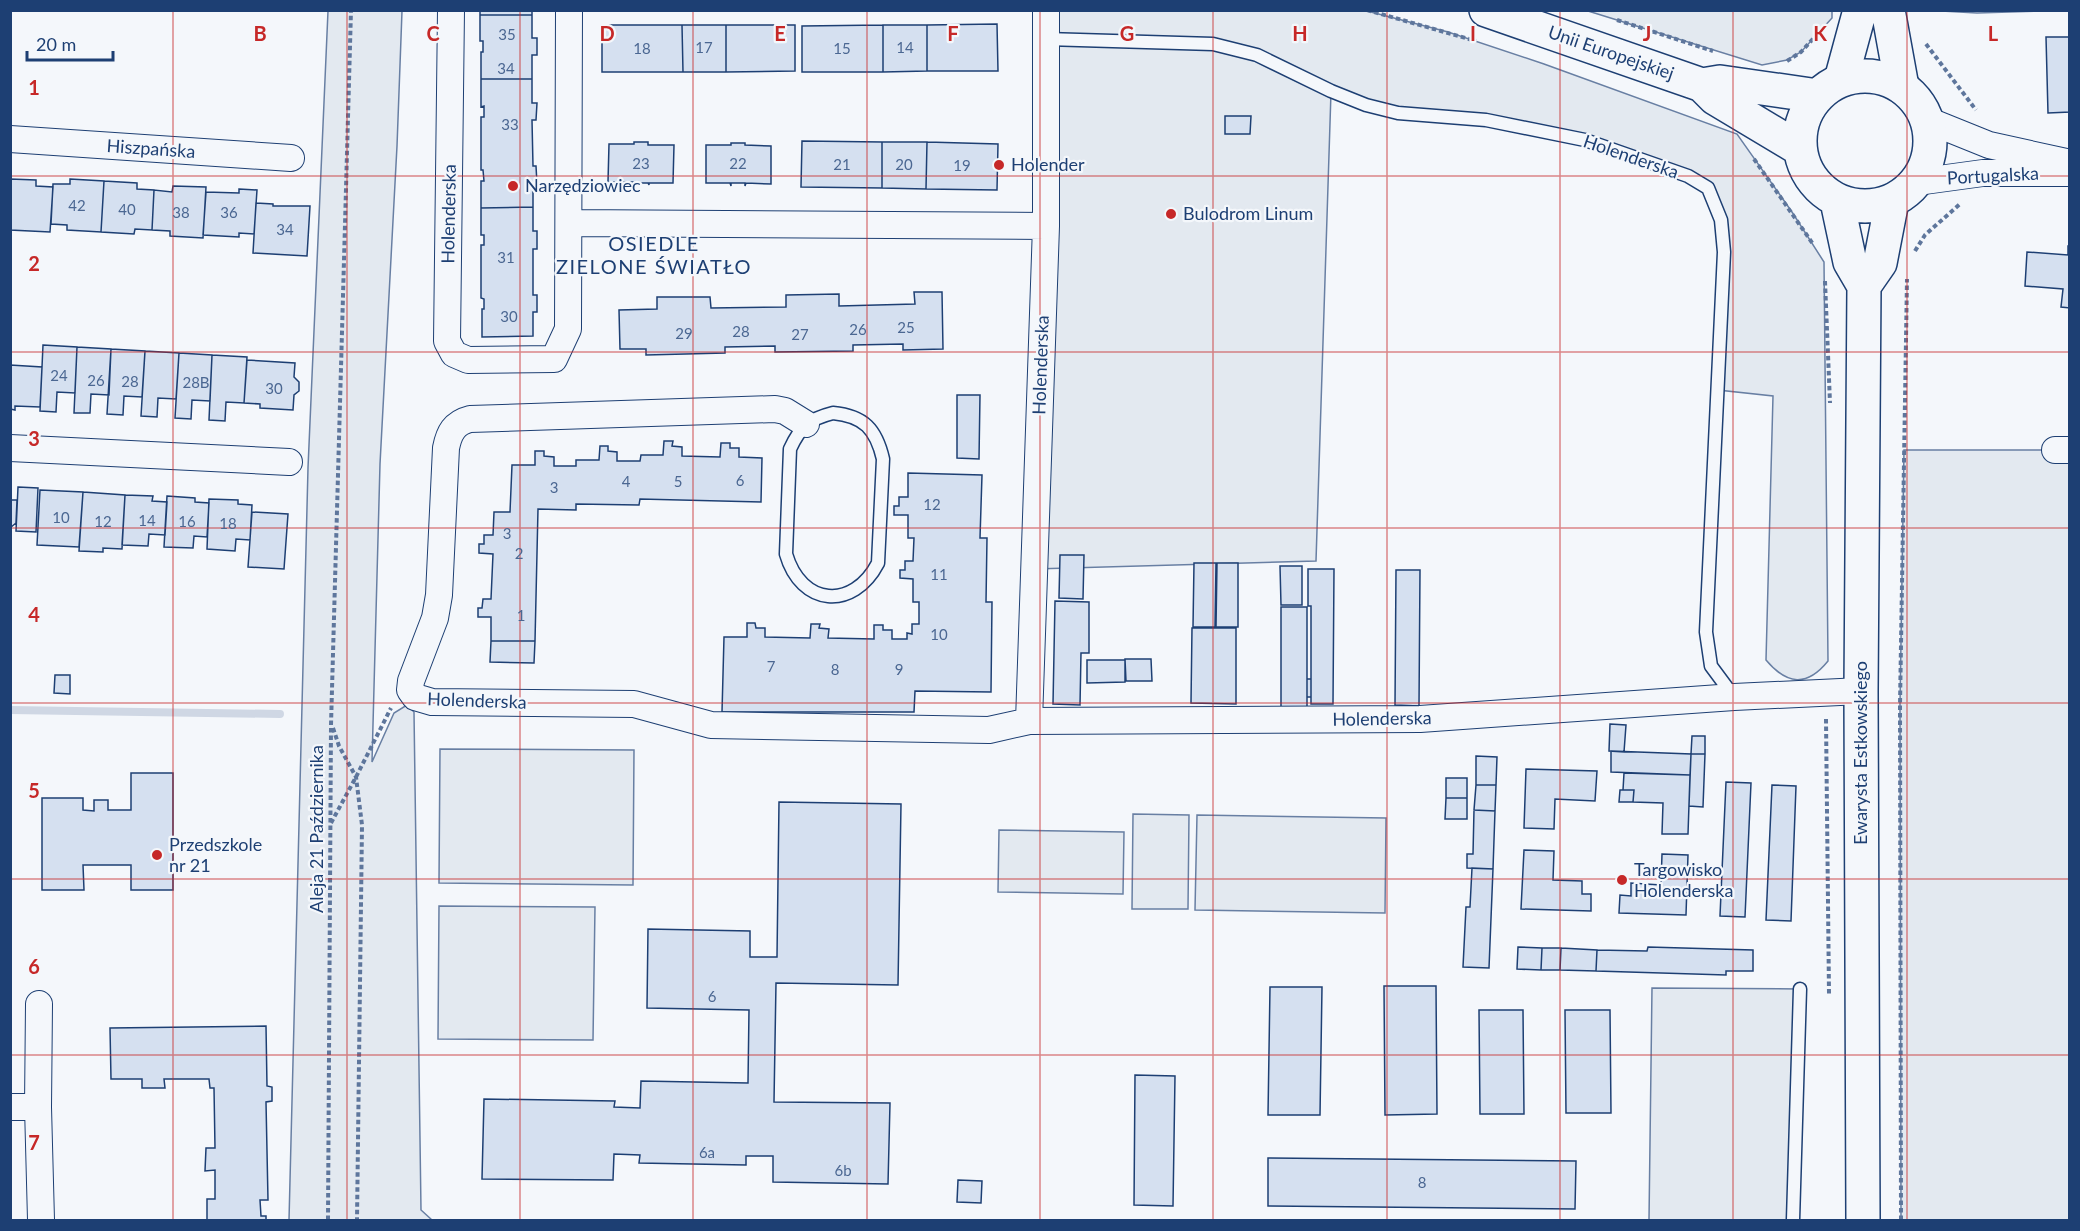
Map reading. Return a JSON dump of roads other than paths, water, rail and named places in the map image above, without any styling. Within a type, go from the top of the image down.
[{"type":"main road","name":"Unii Europejskiej","points":[[1486,10],[1702,85],[1715,98],[1800,149]]},
{"type":"main road","points":[[1860,10],[1829,88],[1807,112],[1800,130],[1800,149],[1806,171],[1820,188],[1837,201],[1855,206],[1874,206],[1904,191]]},
{"type":"main road","points":[[1888,10],[1902,87]]},
{"type":"main road","points":[[1829,88],[1862,76],[1883,78],[1902,87],[1918,102],[1927,120],[1931,142],[1927,163],[1904,191],[1880,263],[1864,286]]},
{"type":"main road","name":"Unii Europejskiej","points":[[1702,85],[1720,82],[1829,88]]},
{"type":"main road","name":"Ewarysta Estkowskiego","points":[[1837,201],[1850,262],[1864,286],[1861,691],[1863,1221]]},
{"type":"street","name":"Holenderska","points":[[452,10],[447,341],[454,354],[468,360],[554,359],[568,329],[569,10]]},
{"type":"street","name":"Holenderska","points":[[1029,721],[1046,226],[1046,10]]},
{"type":"street","name":"Portugalska","points":[[1927,120],[1989,145],[2070,163]]},
{"type":"street","name":"Hiszpańska","points":[[10,140],[291,158]]},
{"type":"street","name":"Portugalska","points":[[1904,191],[1983,173],[2070,173]]},
{"type":"street","points":[[570,223],[1046,226]]},
{"type":"street","name":"Holenderska","points":[[806,424],[785,411],[775,409],[461,421],[448,436],[446,448],[439,595],[435,618],[411,681],[410,690],[415,698],[432,702],[634,704],[711,725],[989,730],[1029,721],[1420,719],[1734,697],[1861,691]]},
{"type":"street","points":[[10,448],[289,462]]},
{"type":"street","points":[[39,1004],[38,1107],[41,1221]]},
{"type":"street","points":[[10,1107],[38,1107]]},
{"type":"lane","name":"Holenderska","points":[[1046,39],[1213,44],[1257,55],[1331,91],[1366,105],[1398,113],[1486,120],[1585,140],[1689,176],[1708,188],[1721,220],[1724,252],[1706,632],[1711,666],[1734,697]]},
{"type":"lane","points":[[833,413],[848,415],[861,421],[873,431],[880,444],[883,459],[878,563],[871,577],[859,588],[844,594],[828,596],[806,587],[791,569],[786,554],[790,449],[796,436],[806,424],[818,417],[833,413]]},
{"type":"lane","points":[[1793,1221],[1800,989]]},
{"type":"waterway","points":[[10,710],[280,714]]},
{"type":"place","name":"Holender","points":[[999,165]]},
{"type":"place","name":"Narzędziowiec","points":[[513,186]]},
{"type":"place","name":"Bulodrom Linum","points":[[1171,214]]},
{"type":"place","name":"Przedszkole nr 21","points":[[157,855]]},
{"type":"place","name":"Targowisko Holenderska","points":[[1622,880]]},
{"type":"district","name":"OSIEDLE ZIELONE ŚWIATŁO","points":[[654,256]]}]
